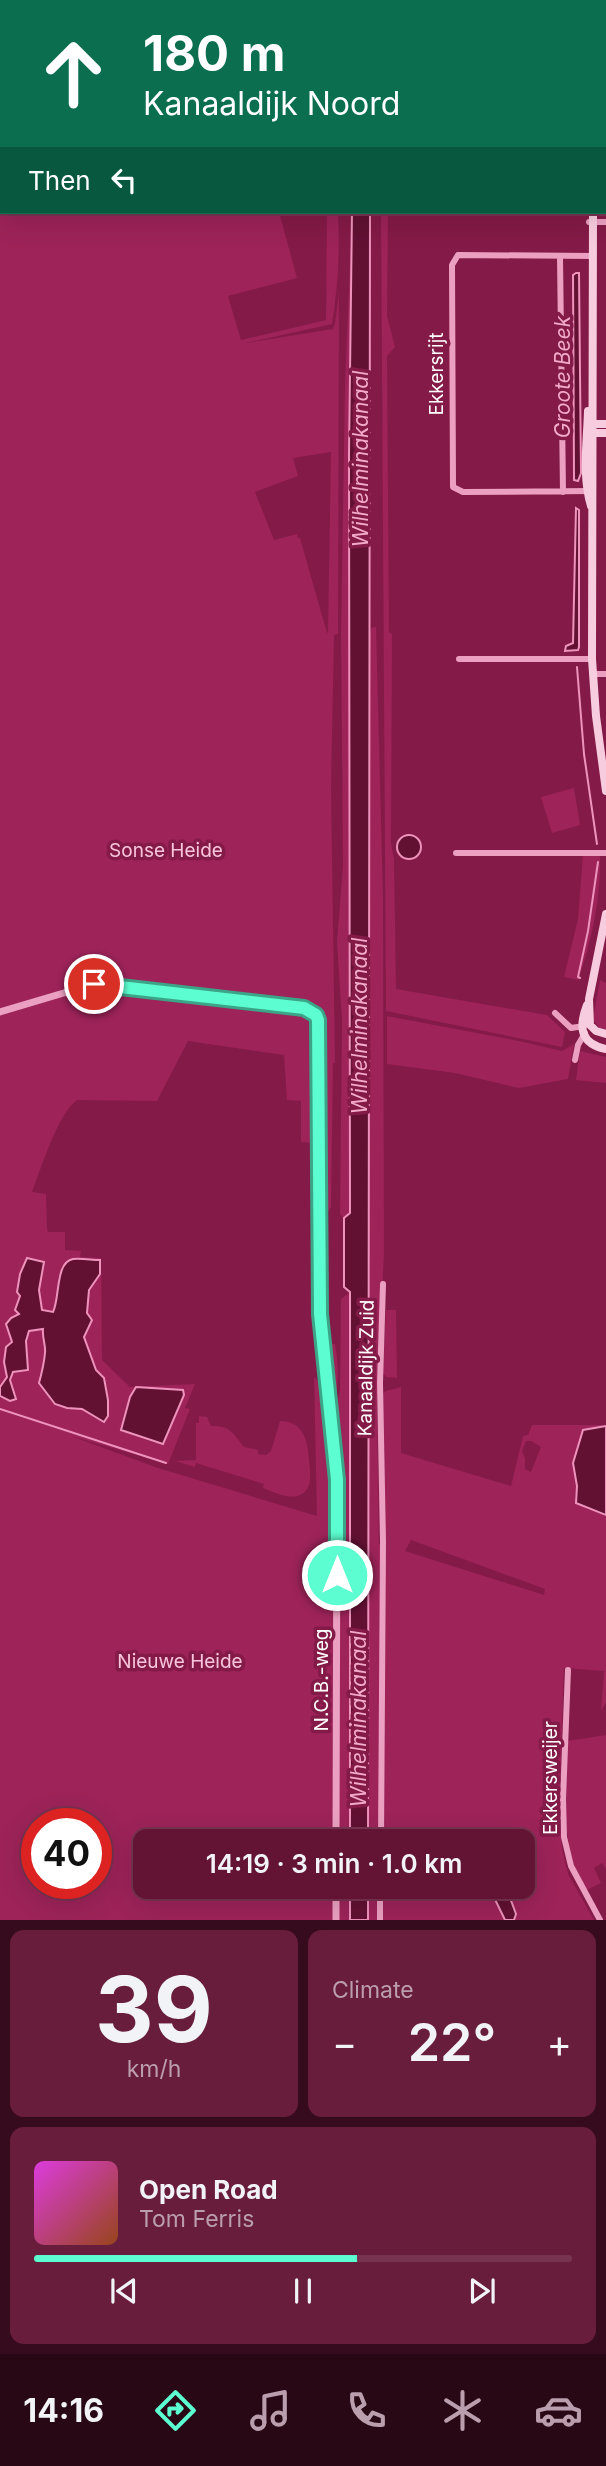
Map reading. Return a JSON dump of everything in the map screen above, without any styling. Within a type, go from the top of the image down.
[{"type":"main road","points":[[591,214],[592,659],[606,791]]},
{"type":"main road","points":[[591,429],[606,425]]},
{"type":"main road","points":[[591,429],[606,433]]},
{"type":"main road","points":[[606,914],[585,1029],[592,1046],[606,1049]]},
{"type":"main road","points":[[585,1029],[606,1034]]},
{"type":"street","points":[[591,222],[606,222]]},
{"type":"street","name":"Ekkersrijt","points":[[590,491],[463,492],[457,490],[452,482],[452,265],[458,255],[591,256]]},
{"type":"street","points":[[561,257],[563,492]]},
{"type":"street","points":[[459,659],[592,659]]},
{"type":"street","points":[[593,674],[606,674]]},
{"type":"street","points":[[456,853],[606,853]]},
{"type":"street","name":"N.C.B.-weg","points":[[0,1012],[94,984],[304,1008],[316,1015],[320,1025],[320,1314],[337,1493],[336,1829]]},
{"type":"street","points":[[555,1013],[571,1028],[585,1029],[575,1060]]},
{"type":"street","name":"Kanaaldijk Zuid","points":[[381,1829],[380,1383],[383,1284]]},
{"type":"street","name":"Ekkersweijer","points":[[568,1671],[564,1837],[575,1877],[600,1920]]},
{"type":"street","points":[[336,1899],[336,1920]]},
{"type":"street","points":[[380,1899],[380,1920]]},
{"type":"green space","points":[[0,214],[280,214],[297,278],[228,296],[241,340],[326,320],[327,214],[338,214],[338,269],[332,324],[246,343],[333,329],[339,293],[338,634],[334,635],[331,787],[335,1063],[331,1207],[326,1216],[323,1216],[322,1061],[317,1060],[316,1178],[310,1178],[311,1143],[301,1142],[301,1101],[287,1100],[284,1055],[188,1041],[157,1101],[77,1100],[57,1129],[32,1192],[46,1194],[48,1232],[65,1232],[65,1250],[81,1251],[80,1257],[101,1258],[102,1360],[130,1387],[195,1384],[185,1408],[190,1409],[168,1464],[71,1436],[158,1468],[317,1516],[314,1377],[321,1387],[330,1423],[334,1520],[341,1524],[340,1474],[334,1421],[340,1390],[341,1299],[350,1292],[350,1437],[368,1437],[370,631],[376,627],[383,897],[384,1253],[377,1407],[379,1544],[383,1545],[382,1394],[386,1391],[401,1387],[401,1453],[511,1486],[523,1436],[528,1435],[532,1425],[606,1425],[583,1430],[573,1463],[577,1486],[575,1497],[587,1509],[606,1515],[606,1703],[601,1710],[604,1671],[564,1668],[559,1814],[568,1874],[594,1920],[0,1920],[0,1396],[1,1399],[14,1388],[10,1380],[13,1372],[22,1372],[29,1331],[43,1329],[45,1354],[39,1383],[47,1391],[50,1400],[58,1405],[83,1410],[104,1422],[96,1370],[84,1337],[89,1330],[87,1298],[100,1260],[66,1261],[58,1277],[57,1304],[53,1312],[42,1310],[39,1290],[44,1262],[27,1258],[17,1291],[20,1295],[20,1314],[4,1362],[7,1377],[0,1387]],"holes":[[[331,452],[328,632],[300,538],[297,534],[274,540],[255,492],[298,476],[293,458]],[[183,1390],[184,1395],[164,1443],[155,1443],[127,1433],[122,1421],[130,1397]],[[526,1441],[541,1447],[531,1472],[525,1469],[522,1451]],[[411,1540],[545,1589],[544,1595],[405,1551]]]},
{"type":"green space","points":[[352,214],[349,454],[350,1214],[344,1218],[340,1214],[342,1020],[337,942],[343,865],[341,635],[345,385]]},
{"type":"green space","points":[[381,214],[388,214],[387,316],[395,347],[387,356],[389,632],[392,634],[391,843],[394,859],[396,989],[547,1015],[565,1032],[562,1047],[386,1011]]},
{"type":"green space","points":[[574,788],[580,825],[552,833],[541,797]]},
{"type":"green space","points":[[583,855],[600,856],[600,872],[595,919],[578,980],[564,977],[578,919]]},
{"type":"green space","points":[[600,980],[606,983],[606,1030],[599,1028],[593,1019]]},
{"type":"green space","points":[[387,1016],[562,1051],[574,1044],[568,1079],[519,1088],[455,1073],[387,1064]]},
{"type":"green space","points":[[580,1051],[606,1057],[606,1083],[576,1080]]},
{"type":"green space","points":[[386,1310],[396,1310],[397,1378],[386,1377],[383,1373]]},
{"type":"green space","points":[[323,1320],[327,1320],[327,1344],[335,1344],[337,1360],[333,1411]]},
{"type":"green space","points":[[199,1416],[207,1417],[211,1426],[230,1431],[244,1447],[266,1455],[271,1451],[280,1421],[294,1424],[303,1433],[307,1445],[310,1475],[307,1488],[300,1495],[286,1496],[263,1488],[264,1484],[196,1463],[195,1467],[175,1461],[196,1460],[196,1423],[199,1423]]},
{"type":"green space","points":[[606,1735],[606,1869],[602,1863],[594,1868],[601,1883],[585,1891],[571,1854],[568,1836],[565,1799],[567,1741]]},
{"type":"water","name":"Wilhelminakanaal","points":[[352,214],[370,214],[368,1829],[350,1829],[350,1292],[344,1287],[344,1218],[350,1213],[349,454]]},
{"type":"water","points":[[579,273],[581,473],[578,481],[574,480],[573,275]]},
{"type":"water","points":[[576,508],[579,510],[579,647],[578,650],[565,651],[566,646],[573,643]]},
{"type":"water","points":[[409,835],[418,838],[421,847],[418,856],[409,859],[400,856],[397,847],[400,838]]},
{"type":"water","points":[[27,1258],[44,1262],[39,1290],[42,1310],[53,1312],[61,1274],[67,1262],[73,1259],[100,1260],[100,1274],[89,1290],[87,1313],[92,1320],[84,1337],[96,1370],[104,1378],[108,1416],[104,1422],[82,1409],[55,1404],[39,1383],[45,1353],[43,1329],[29,1331],[26,1341],[28,1370],[13,1372],[10,1380],[16,1399],[10,1401],[0,1396],[0,1387],[7,1377],[4,1362],[6,1347],[12,1342],[6,1324],[19,1314],[15,1310],[20,1296],[17,1292],[20,1274]]},
{"type":"water","points":[[136,1387],[183,1390],[184,1395],[163,1444],[121,1430],[130,1397]]},
{"type":"water","points":[[606,1426],[606,1515],[576,1503],[577,1486],[573,1463],[583,1430]]},
{"type":"water","points":[[350,1899],[368,1899],[368,1920],[350,1920]]},
{"type":"water","points":[[495,1899],[510,1899],[516,1914],[514,1920],[505,1920]]},
{"type":"waterway","name":"Groote Beek","points":[[577,667],[584,754],[597,844]]},
{"type":"waterway","name":"Groote Beek","points":[[580,978],[578,977],[598,862]]},
{"type":"waterway","points":[[0,1409],[166,1463]]},
{"type":"route","points":[[94,984],[304,1008],[316,1015],[320,1025],[320,1314],[337,1480],[337,1575]]},
{"type":"park label","name":"Sonse Heide","points":[[166,850]]},
{"type":"park label","name":"Nieuwe Heide","points":[[180,1661]]}]
